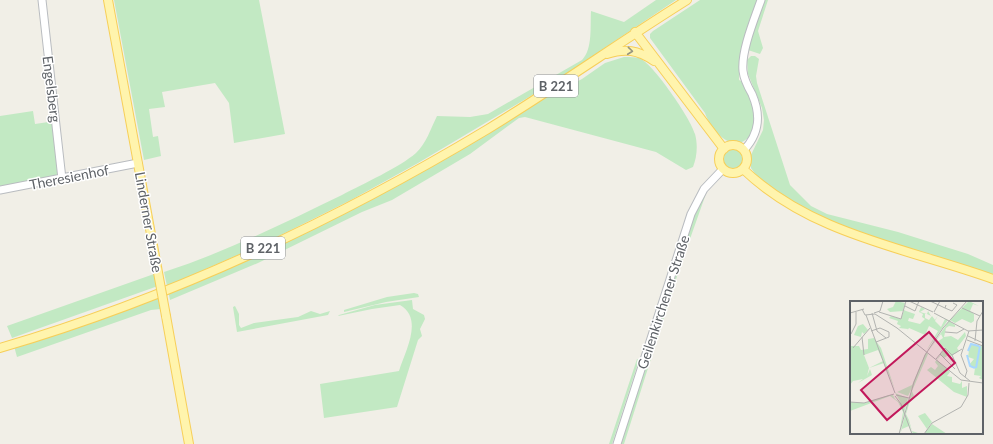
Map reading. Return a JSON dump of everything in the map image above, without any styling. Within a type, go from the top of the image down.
[{"type":"main road","name":"Linderner Straße","points":[[108,0],[189,444]]},
{"type":"main road","name":"B 221","points":[[0,348],[105,313],[193,280],[276,242],[369,196],[426,165],[541,96],[635,32],[687,0]]},
{"type":"main road","points":[[635,32],[724,149]]},
{"type":"main road","points":[[600,56],[624,50],[635,51],[658,63]]},
{"type":"main road","points":[[735,145],[744,150],[747,159],[743,169],[734,174],[723,169],[719,160],[724,149],[735,145]]},
{"type":"main road","points":[[743,169],[778,198],[811,217],[872,241],[993,279]]},
{"type":"street","name":"Engelsberg","points":[[42,0],[62,178]]},
{"type":"street","points":[[744,150],[752,140],[759,121],[757,108],[743,72],[743,62],[761,0]]},
{"type":"street","name":"Theresienhof","points":[[0,190],[138,163]]},
{"type":"street","name":"Geilenkirchener Straße","points":[[617,444],[691,214],[704,189],[723,169]]},
{"type":"green space","points":[[114,0],[259,0],[285,134],[234,143],[229,103],[215,83],[162,92],[165,107],[149,109],[153,137],[158,136],[161,156],[144,160]]},
{"type":"green space","points":[[656,0],[676,0],[551,84],[418,163],[351,200],[263,244],[167,286],[164,272],[210,255],[298,216],[401,164],[420,149],[437,116],[470,117],[488,114],[582,60],[588,50],[591,30],[591,11],[624,22]]},
{"type":"green space","points":[[700,0],[760,0],[739,64],[739,80],[743,82],[752,102],[756,114],[756,122],[754,130],[751,134],[745,140],[738,143],[724,139],[712,127],[705,113],[650,38],[650,34],[653,31]]},
{"type":"green space","points":[[762,0],[768,0],[758,31],[763,48],[760,54],[748,50],[748,44]]},
{"type":"green space","points":[[751,56],[755,56],[759,59],[756,76],[757,83],[790,185],[811,206],[827,214],[898,232],[968,254],[993,265],[993,277],[831,223],[786,199],[758,178],[751,168],[750,157],[763,130],[764,120],[762,108],[748,74],[747,60]]},
{"type":"green space","points":[[624,57],[639,58],[645,62],[662,80],[687,117],[697,142],[697,151],[693,167],[686,170],[656,152],[525,117],[519,118],[470,154],[392,200],[362,212],[258,263],[170,300],[168,291],[225,270],[326,223],[420,173],[522,110],[582,79],[605,63]]},
{"type":"green space","points":[[33,111],[35,124],[55,121],[61,177],[0,187],[0,116]]},
{"type":"green space","points":[[733,148],[741,151],[744,159],[741,167],[733,170],[725,167],[722,159],[725,151]]},
{"type":"green space","points":[[136,166],[158,286],[12,338],[7,326],[154,274],[134,167]]},
{"type":"green space","points":[[708,188],[679,270],[624,444],[620,444],[694,212]]},
{"type":"green space","points":[[414,293],[418,294],[419,297],[386,302],[344,312],[344,310],[387,297]]},
{"type":"green space","points":[[160,294],[171,362],[161,309],[151,310],[17,357],[14,346]]},
{"type":"green space","points":[[412,300],[413,309],[424,315],[425,319],[420,329],[422,336],[418,340],[397,407],[324,418],[320,384],[399,371],[411,336],[411,318],[407,311],[400,305],[338,316],[375,305]]},
{"type":"green space","points":[[235,306],[239,314],[239,325],[241,328],[254,323],[298,317],[311,311],[320,314],[330,311],[328,315],[237,332],[233,307]]},
{"type":"green space","points":[[637,359],[639,360],[612,444],[609,444]]}]
